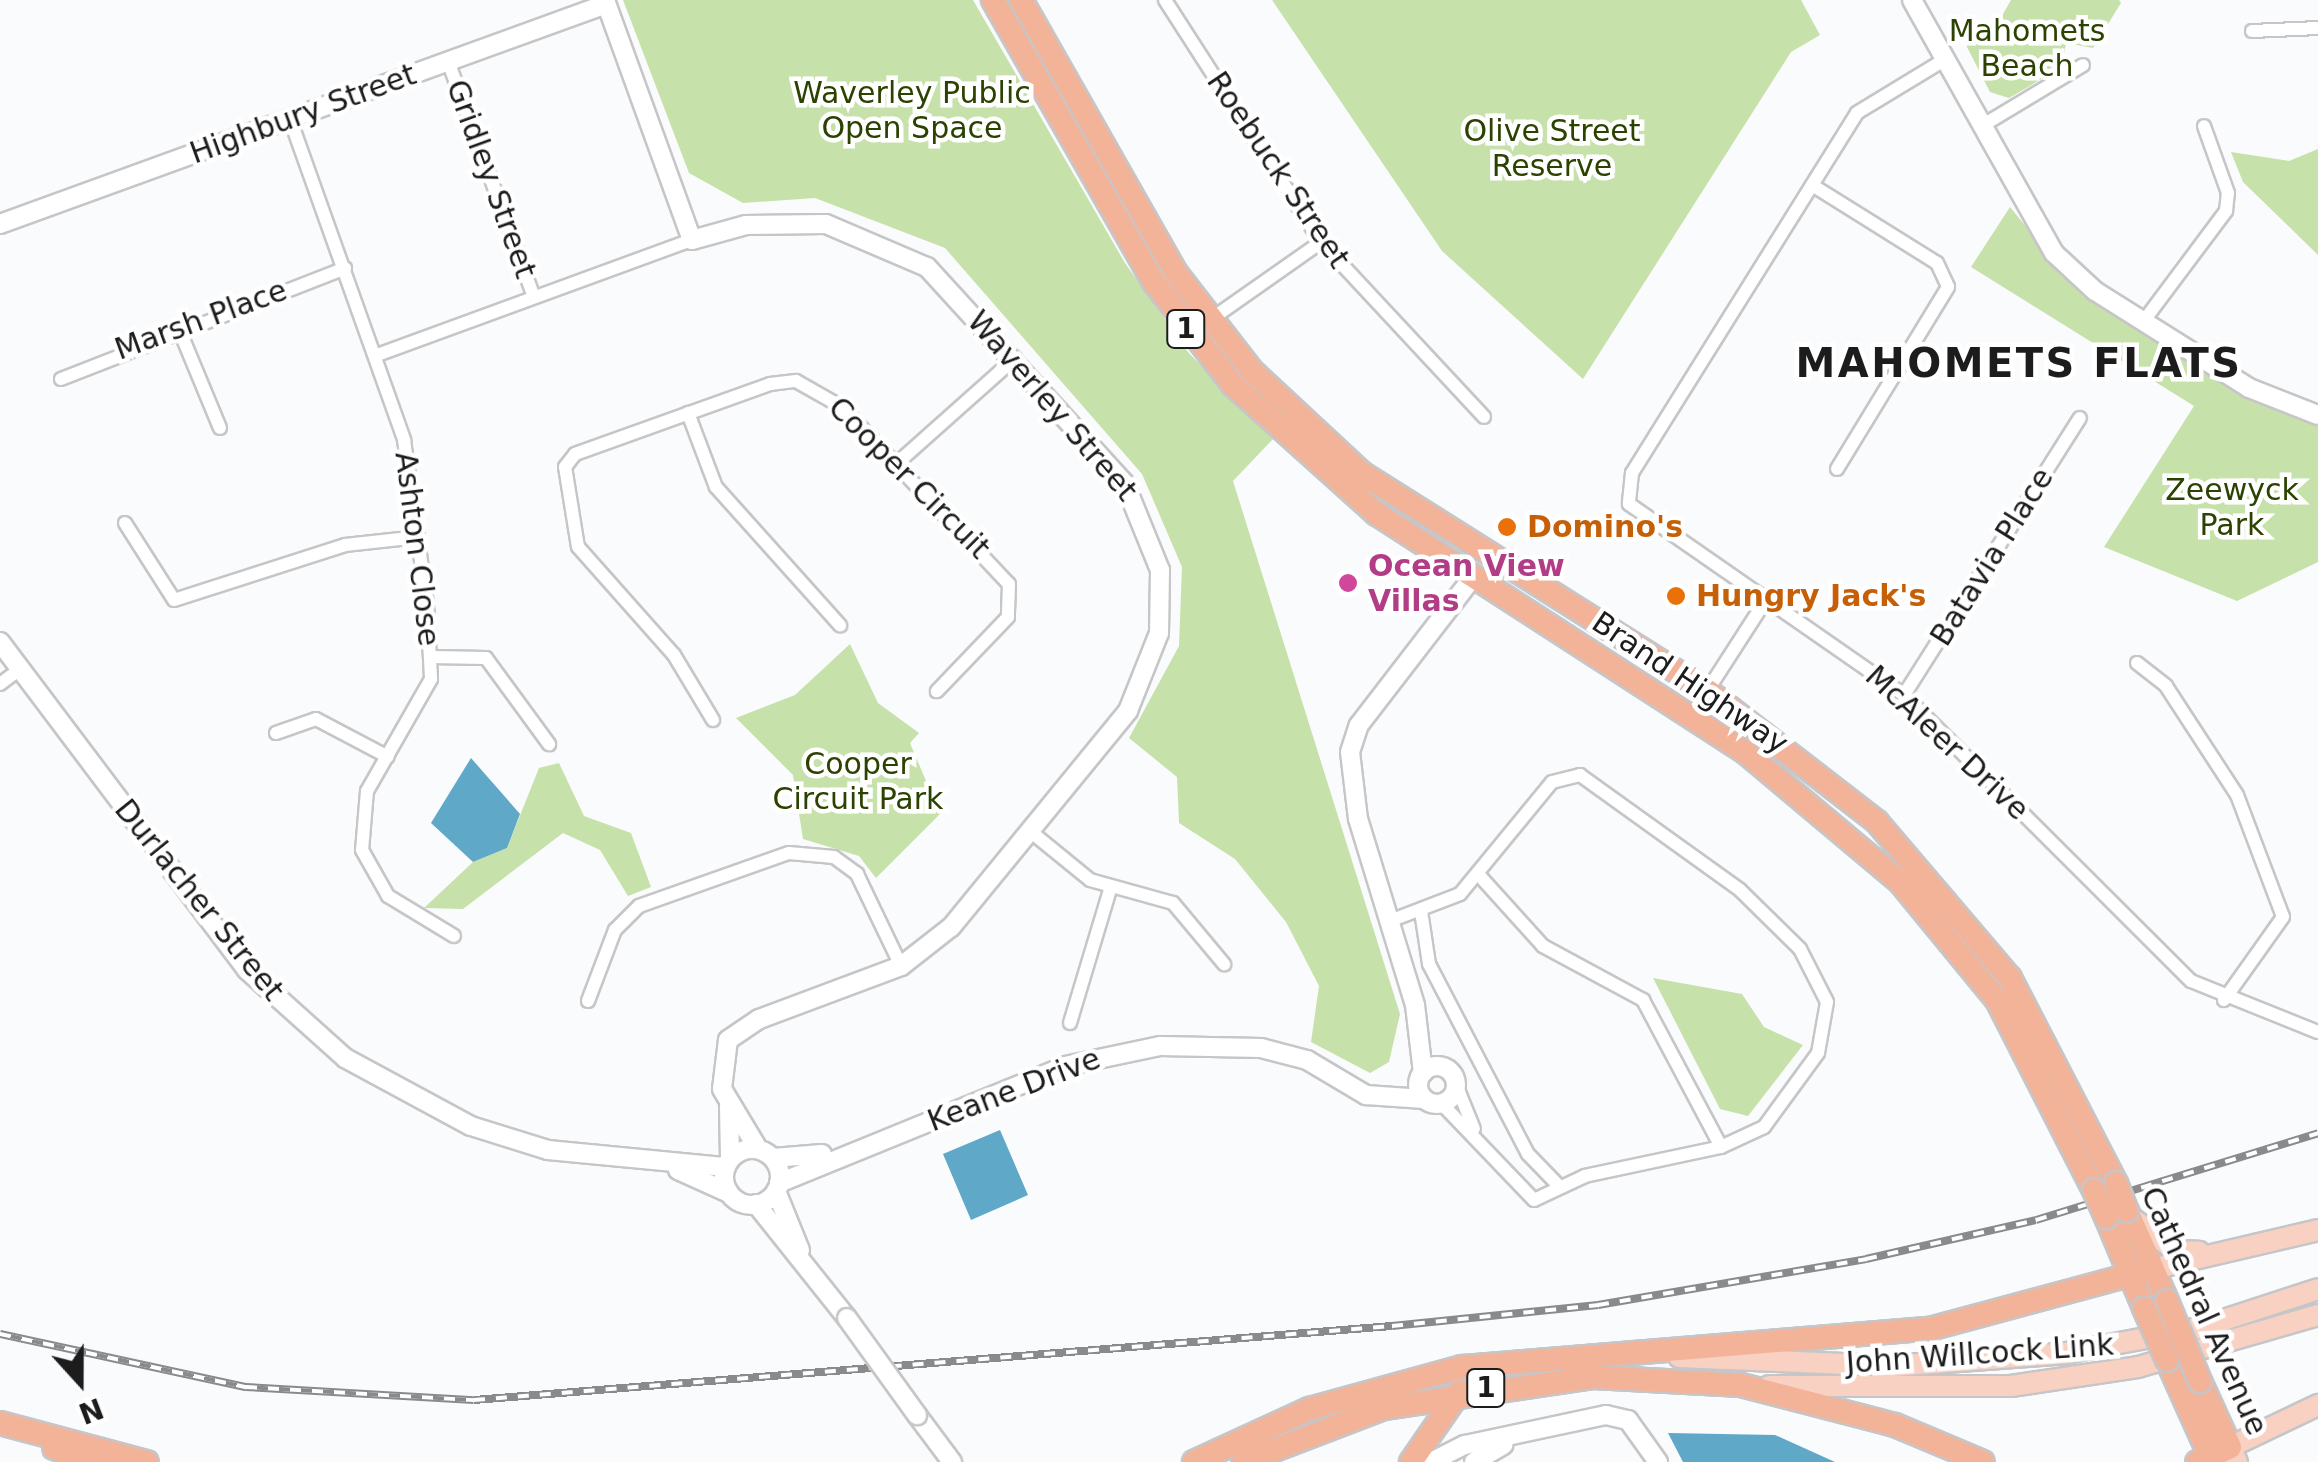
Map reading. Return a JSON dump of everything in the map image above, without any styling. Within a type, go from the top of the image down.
[{"type":"highway","name":"Brand Highway","points":[[993,0],[1189,333],[1314,464],[1472,577],[1691,716],[1847,834],[1955,942],[2030,1053],[2105,1186]]},
{"type":"highway","name":"Brand Highway","points":[[1021,0],[1210,320],[1363,474],[1708,692],[1877,822],[1971,924],[2062,1065],[2105,1186]]},
{"type":"highway","name":"Cathedral Avenue","points":[[2105,1186],[2118,1219],[2152,1269],[2155,1304],[2223,1458]]},
{"type":"highway","name":"1","points":[[2118,1219],[2127,1270],[2155,1304]]},
{"type":"highway","name":"1","points":[[2065,1292],[2105,1257],[2118,1219]]},
{"type":"highway","points":[[2127,1270],[2152,1269]]},
{"type":"highway","name":"1","points":[[1194,1462],[1386,1385],[1575,1355],[1933,1328],[2065,1292],[2127,1270]]},
{"type":"highway","name":"1","points":[[1243,1462],[1384,1408],[1460,1392],[1592,1377],[1741,1384],[1895,1425],[1983,1462]]},
{"type":"highway","points":[[1411,1462],[1460,1392]]},
{"type":"highway","points":[[0,1425],[93,1462]]},
{"type":"highway","points":[[0,1425],[148,1462]]},
{"type":"main road","points":[[2118,1219],[2176,1250],[2211,1253]]},
{"type":"main road","points":[[2152,1269],[2318,1230]]},
{"type":"main road","name":"John Willcock Link","points":[[1575,1355],[1891,1366],[2066,1354],[2199,1328],[2318,1289]]},
{"type":"main road","name":"John Willcock Link","points":[[1741,1384],[2011,1386],[2138,1367],[2318,1314]]},
{"type":"main road","points":[[2223,1458],[2318,1405]]},
{"type":"street","name":"Roebuck Street","points":[[1165,0],[1321,242],[1484,417]]},
{"type":"street","points":[[1912,0],[1980,128],[2054,252],[2144,322],[2248,388],[2318,415]]},
{"type":"street","points":[[606,2],[692,240]]},
{"type":"street","name":"Highbury Street","points":[[0,224],[606,2]]},
{"type":"street","points":[[2252,31],[2318,28]]},
{"type":"street","name":"McAleer Drive","points":[[1944,60],[1873,98],[1812,185],[1627,490],[1640,514],[1769,595],[1904,695],[2162,955],[2224,1000],[2318,1032]]},
{"type":"street","name":"Gridley Street","points":[[448,62],[534,297]]},
{"type":"street","points":[[1980,128],[2083,65]]},
{"type":"street","name":"Ashton Close","points":[[290,119],[377,355],[404,440],[431,658],[424,698],[366,791],[362,850],[388,896],[454,936]]},
{"type":"street","points":[[2144,322],[2226,211],[2228,192],[2204,126]]},
{"type":"street","points":[[1812,185],[1938,263],[1948,287],[1837,469]]},
{"type":"street","name":"Waverley Street","points":[[377,355],[692,240],[786,221],[863,232],[927,266],[1014,358],[1134,498],[1153,538],[1162,604],[1150,666],[1128,711],[951,927],[901,966],[740,1028],[721,1053],[728,1106],[730,1193]]},
{"type":"street","points":[[1210,320],[1321,242]]},
{"type":"street","name":"Marsh Place","points":[[61,378],[179,328],[345,268]]},
{"type":"street","points":[[179,328],[220,428]]},
{"type":"street","points":[[895,465],[1014,358]]},
{"type":"street","name":"Cooper Circuit","points":[[713,720],[674,654],[578,547],[562,484],[575,454],[688,413],[796,381],[842,407],[895,465],[982,547],[1013,601],[962,674],[937,691]]},
{"type":"street","points":[[688,413],[716,487],[840,626]]},
{"type":"street","name":"Batavia Place","points":[[1904,695],[2080,418]]},
{"type":"street","points":[[124,523],[174,600],[345,545],[419,537]]},
{"type":"street","points":[[1387,922],[1421,912],[1478,874],[1552,782],[1580,775],[1677,840],[1800,949],[1827,1002],[1818,1054],[1788,1105],[1720,1147],[1558,1185],[1534,1200],[1518,1192],[1474,1129],[1429,1085],[1418,1024],[1387,922],[1350,752],[1359,725],[1488,556]]},
{"type":"street","points":[[1691,716],[1769,595]]},
{"type":"street","name":"Durlacher Street","points":[[0,642],[235,956],[345,1058],[471,1126],[548,1150],[673,1168],[728,1163],[765,1154]]},
{"type":"street","points":[[431,658],[486,658],[549,744]]},
{"type":"street","points":[[2137,663],[2166,686],[2237,795],[2283,917],[2224,1000]]},
{"type":"street","points":[[0,684],[20,669]]},
{"type":"street","points":[[276,734],[316,719],[388,757]]},
{"type":"street","points":[[1030,831],[1110,890],[1173,903],[1224,964]]},
{"type":"street","points":[[588,1001],[615,930],[639,906],[789,852],[834,858],[857,874],[901,966]]},
{"type":"street","points":[[1478,874],[1543,946],[1643,1000],[1720,1147]]},
{"type":"street","points":[[1070,1022],[1110,890]]},
{"type":"street","points":[[1421,912],[1429,964],[1528,1154],[1558,1185]]},
{"type":"street","name":"Keane Drive","points":[[756,1204],[777,1187],[846,1150],[1065,1066],[1160,1046],[1261,1048],[1357,1086],[1429,1085]]},
{"type":"street","points":[[1429,1085],[1457,1087]]},
{"type":"street","points":[[1429,1085],[1457,1087]]},
{"type":"street","points":[[1457,1087],[1474,1129]]},
{"type":"street","name":"Waverley Street","points":[[728,1106],[765,1154],[777,1187]]},
{"type":"street","name":"Keane Drive","points":[[765,1154],[846,1150]]},
{"type":"street","name":"Durlacher Street","points":[[673,1168],[756,1204]]},
{"type":"street","points":[[777,1187],[800,1250]]},
{"type":"street","points":[[756,1204],[800,1250],[952,1462]]},
{"type":"street","points":[[1431,1462],[1465,1445],[1508,1442],[1606,1414],[1628,1420],[1658,1462]]},
{"type":"street","points":[[1474,1462],[1508,1442]]},
{"type":"green space","name":"Waverley Public Open Space","points":[[623,0],[973,0],[1125,263],[1188,352],[1273,439],[1233,481],[1400,1014],[1389,1062],[1370,1073],[1311,1042],[1319,986],[1286,922],[1235,859],[1179,823],[1177,777],[1129,738],[1179,646],[1182,567],[1142,474],[945,248],[815,198],[743,203],[689,173]]},
{"type":"green space","name":"Olive Street Reserve","points":[[1272,0],[1801,0],[1820,35],[1791,52],[1583,379],[1442,251]]},
{"type":"green space","name":"Mahomets Beach","points":[[2011,0],[2121,3],[2093,48],[2066,43],[2062,67],[2009,98],[1990,92],[1965,43],[1992,33]]},
{"type":"green space","points":[[2318,149],[2318,255],[2243,182],[2231,152],[2289,161]]},
{"type":"green space","name":"Zeewyck Park","points":[[2010,207],[2083,296],[2264,403],[2318,421],[2318,562],[2237,601],[2104,547],[2194,406],[1971,267]]},
{"type":"green space","name":"Cooper Circuit Park","points":[[850,644],[878,703],[919,733],[910,743],[940,814],[876,878],[859,856],[803,839],[793,775],[736,718],[795,695]]},
{"type":"green space","points":[[559,763],[584,816],[631,833],[651,887],[628,896],[600,850],[563,833],[463,909],[424,908],[473,862],[507,848],[539,768]]},
{"type":"green space","points":[[1653,978],[1742,994],[1764,1027],[1803,1045],[1748,1116],[1720,1109]]},
{"type":"water","points":[[471,758],[520,814],[507,848],[473,862],[431,823]]},
{"type":"water","points":[[1000,1130],[1028,1195],[971,1220],[943,1154]]},
{"type":"water","points":[[1668,1433],[1775,1435],[1835,1462],[1683,1462]]},
{"type":"railway","points":[[0,1334],[246,1387],[474,1400],[1392,1326],[1598,1305],[1866,1259],[2036,1220],[2318,1133]]},
{"type":"place","name":"Domino's","points":[[1507,527]]},
{"type":"place","name":"Ocean View Villas","points":[[1348,583]]},
{"type":"place","name":"Hungry Jack's","points":[[1676,596]]},
{"type":"district","name":"MAHOMETS FLATS","points":[[2019,363]]}]
